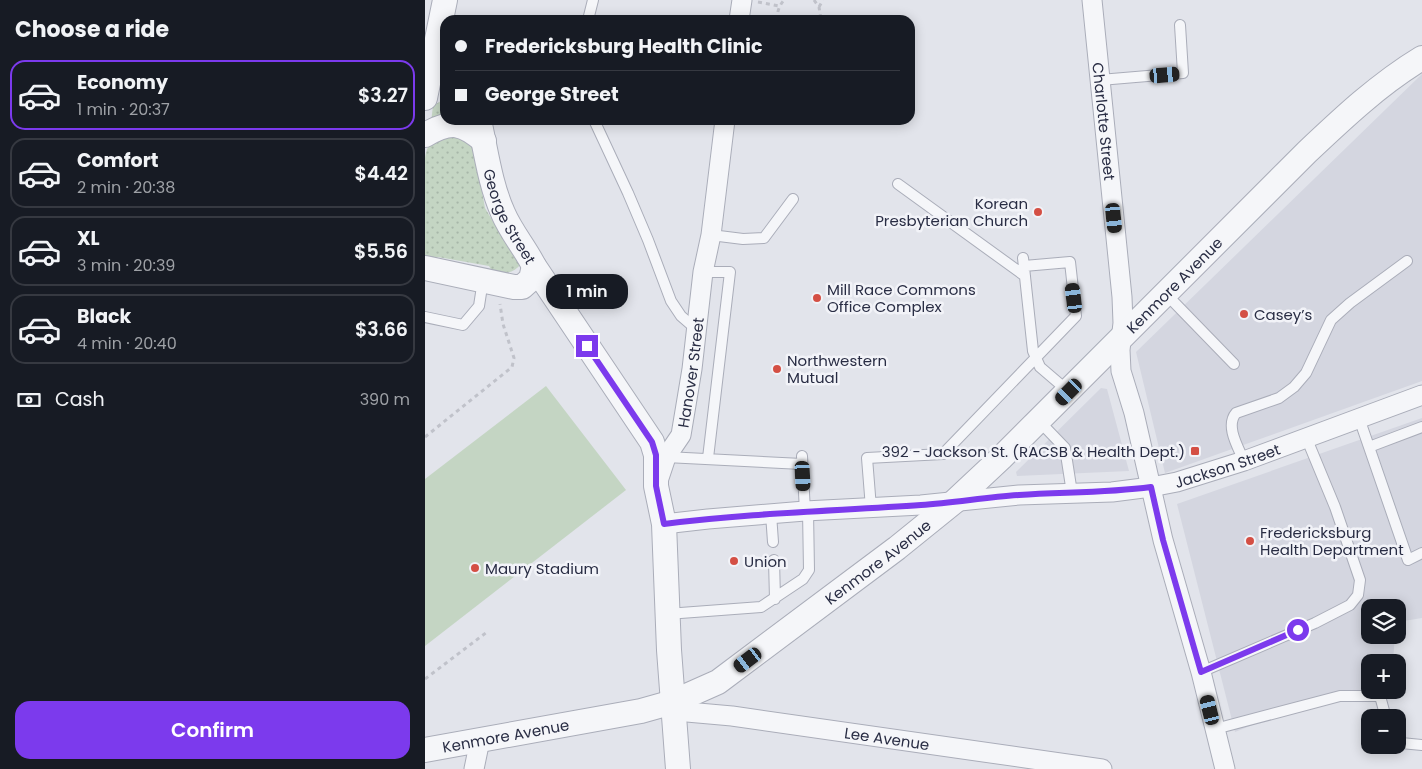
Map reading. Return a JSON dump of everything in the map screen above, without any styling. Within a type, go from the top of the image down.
[{"type":"street","points":[[442,15],[445,0]]},
{"type":"street","points":[[452,0],[457,15]]},
{"type":"street","name":"Charlotte Street","points":[[1092,0],[1122,297],[1121,371],[1134,413],[1163,540],[1201,672],[1225,769]]},
{"type":"street","points":[[742,15],[750,1]]},
{"type":"street","points":[[425,98],[440,24]]},
{"type":"street","name":"Kenmore Avenue","points":[[425,750],[641,711],[673,702],[718,682],[897,548],[954,502],[1069,392],[1358,104],[1422,58]]},
{"type":"street","points":[[425,135],[449,125]]},
{"type":"street","points":[[456,125],[473,131],[482,131]]},
{"type":"street","name":"Hanover Street","points":[[656,486],[666,457],[681,435],[692,369],[703,272],[711,235],[724,125]]},
{"type":"street","name":"George Street","points":[[482,131],[494,185],[503,214],[534,266],[652,442],[656,455],[656,486]]},
{"type":"street","points":[[425,268],[522,286],[531,278],[534,266]]},
{"type":"street","name":"Jackson Street","points":[[664,524],[806,511],[921,505],[1019,495],[1112,492],[1151,487],[1177,482],[1243,461],[1422,395]]},
{"type":"street","points":[[656,486],[664,524],[669,650],[678,769]]},
{"type":"street","name":"Lee Avenue","points":[[673,702],[687,712],[732,716],[1102,769]]},
{"type":"street","points":[[475,769],[479,740]]},
{"type":"lane","points":[[589,15],[593,0]]},
{"type":"lane","points":[[1101,80],[1183,73],[1180,26]]},
{"type":"lane","points":[[596,125],[629,193],[671,301],[686,321],[696,329]]},
{"type":"lane","points":[[871,508],[867,458],[943,454],[1076,316],[1069,262],[1024,267],[898,184]]},
{"type":"lane","points":[[711,235],[743,239],[764,238],[793,199]]},
{"type":"lane","points":[[1243,461],[1231,426],[1232,418],[1237,413],[1279,398],[1294,387],[1305,373],[1331,320],[1350,303],[1407,261]]},
{"type":"lane","points":[[1024,267],[1032,341],[1036,358],[1040,367],[1069,392]]},
{"type":"lane","points":[[703,272],[730,272],[708,458]]},
{"type":"lane","points":[[425,316],[463,325],[479,306],[483,280]]},
{"type":"lane","points":[[1166,294],[1234,364]]},
{"type":"lane","points":[[1359,418],[1408,560],[1422,553]]},
{"type":"lane","points":[[1039,421],[1065,448],[1072,494]]},
{"type":"lane","points":[[1369,448],[1422,428]]},
{"type":"lane","points":[[1201,672],[1315,623],[1350,605],[1358,594],[1360,580],[1335,507],[1306,437]]},
{"type":"lane","points":[[666,457],[802,460],[809,570],[803,579],[761,607],[667,614]]},
{"type":"lane","points":[[771,514],[773,542]]},
{"type":"lane","points":[[774,560],[775,599]]},
{"type":"lane","points":[[1215,729],[1341,696],[1380,696],[1384,709]]},
{"type":"lane","points":[[1406,743],[1422,745]]},
{"type":"path","points":[[777,15],[783,0]]},
{"type":"path","points":[[814,0],[819,7],[820,15]]},
{"type":"path","points":[[819,7],[823,0]]},
{"type":"path","points":[[750,1],[779,6]]},
{"type":"path","points":[[425,437],[512,367],[514,358],[503,324],[500,300]]},
{"type":"path","points":[[425,679],[487,632]]},
{"type":"shaded area","points":[[1422,74],[1422,381],[1165,473],[1136,352]]},
{"type":"shaded area","points":[[1101,388],[1107,389],[1129,471],[1017,476],[1016,472]]},
{"type":"shaded area","points":[[1422,418],[1422,618],[1406,621],[1406,599],[1361,599],[1361,644],[1394,644],[1394,654],[1361,654],[1361,699],[1390,699],[1343,701],[1316,705],[1278,715],[1235,732],[1177,504]]},
{"type":"green space","points":[[440,102],[440,120],[431,122],[433,106]]},
{"type":"green space","points":[[444,133],[473,140],[485,208],[504,240],[513,241],[521,264],[511,271],[504,273],[496,272],[492,271],[489,266],[438,257],[431,262],[425,260],[425,158],[430,143]]},
{"type":"green space","name":"Maury Stadium","points":[[546,386],[626,490],[425,646],[425,479]]},
{"type":"place","name":"Korean Presbyterian Church","points":[[1038,212]]},
{"type":"place","name":"Mill Race Commons Office Complex","points":[[817,298]]},
{"type":"place","name":"Casey’s","points":[[1244,314]]},
{"type":"place","name":"Northwestern Mutual","points":[[777,369]]},
{"type":"place","name":"392 - Jackson St. (RACSB & Health Dept.)","points":[[1195,451]]},
{"type":"place","name":"Fredericksburg Health Department","points":[[1250,541]]},
{"type":"place","name":"Union","points":[[734,561]]},
{"type":"place","name":"Maury Stadium","points":[[475,568]]},
{"type":"route","points":[[587,346],[652,442],[656,455],[656,486],[664,524],[805,511],[921,505],[1019,495],[1112,492],[1151,487],[1163,540],[1201,672],[1298,630]]}]
